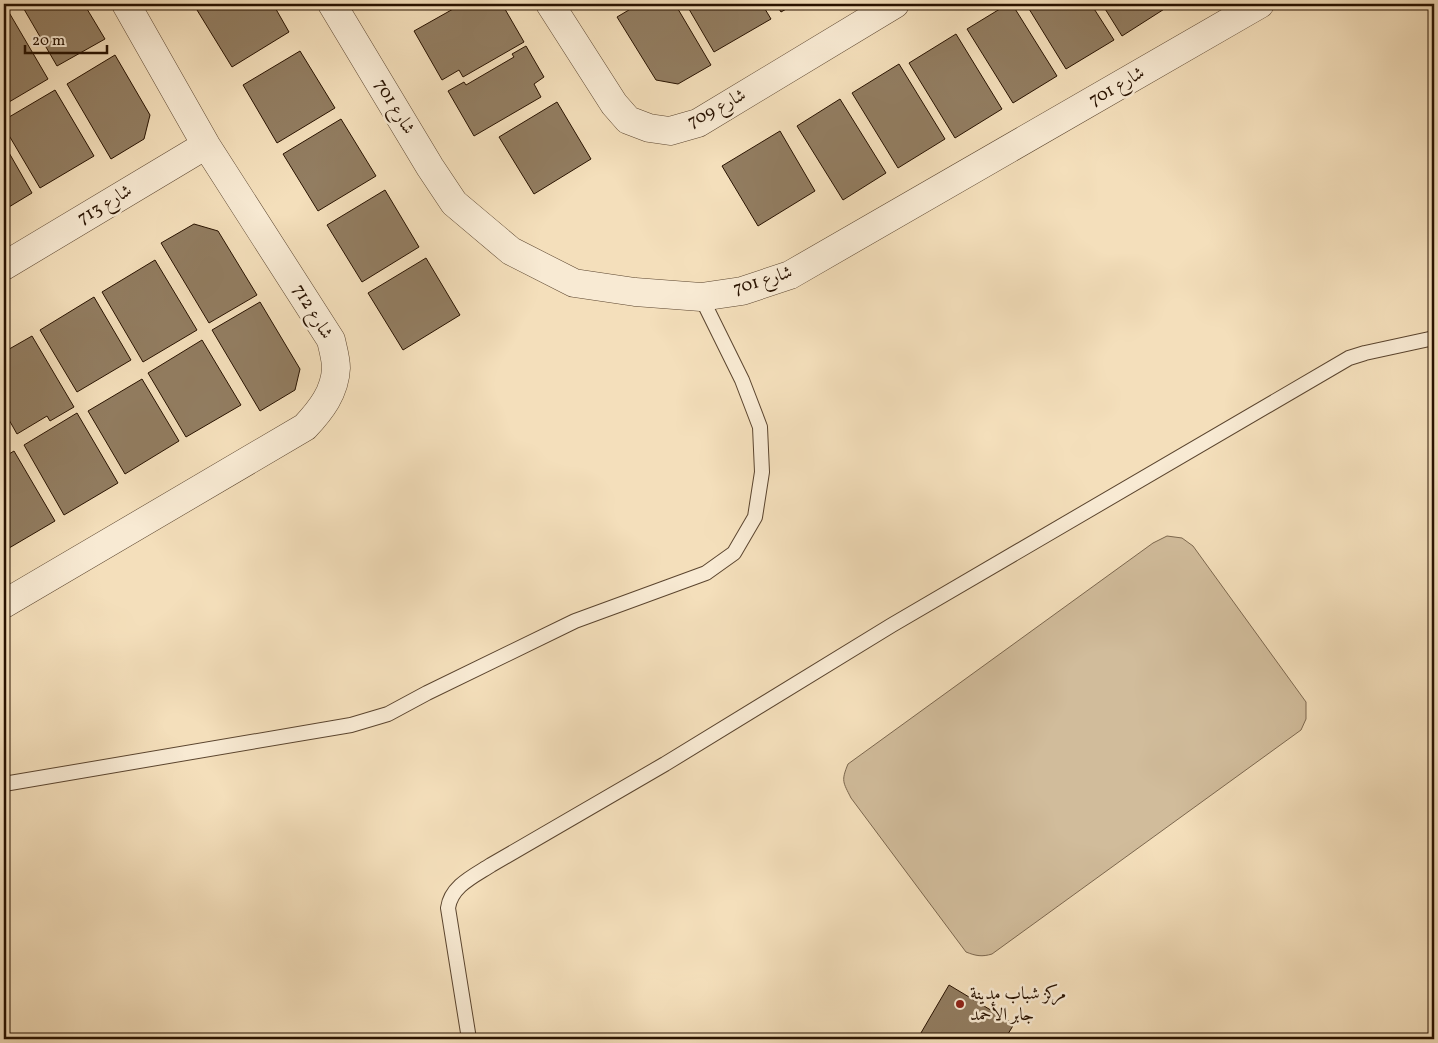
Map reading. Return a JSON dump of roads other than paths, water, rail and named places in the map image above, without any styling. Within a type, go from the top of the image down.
[{"type":"street","name":"شارع 712","points":[[4,604],[305,427],[322,410],[333,388],[336,367],[331,340],[206,145],[126,4]]},
{"type":"street","name":"شارع 701","points":[[332,4],[430,167],[454,203],[511,251],[574,283],[634,292],[701,297],[742,290],[790,275],[1260,4]]},
{"type":"street","name":"شارع 709","points":[[550,4],[614,104],[628,120],[649,128],[670,131],[698,123],[895,4]]},
{"type":"street","name":"شارع 713","points":[[4,266],[206,145]]},
{"type":"lane","points":[[4,784],[351,724],[388,714],[575,621],[706,573],[734,553],[755,517],[762,472],[760,427],[742,380],[701,297]]},
{"type":"lane","points":[[469,1039],[448,908],[449,899],[463,883],[665,764],[892,625],[1349,358],[1380,349],[1434,338]]},
{"type":"place","name":"مركز شباب مدينة جابر الأحمد","points":[[960,1004]]}]
